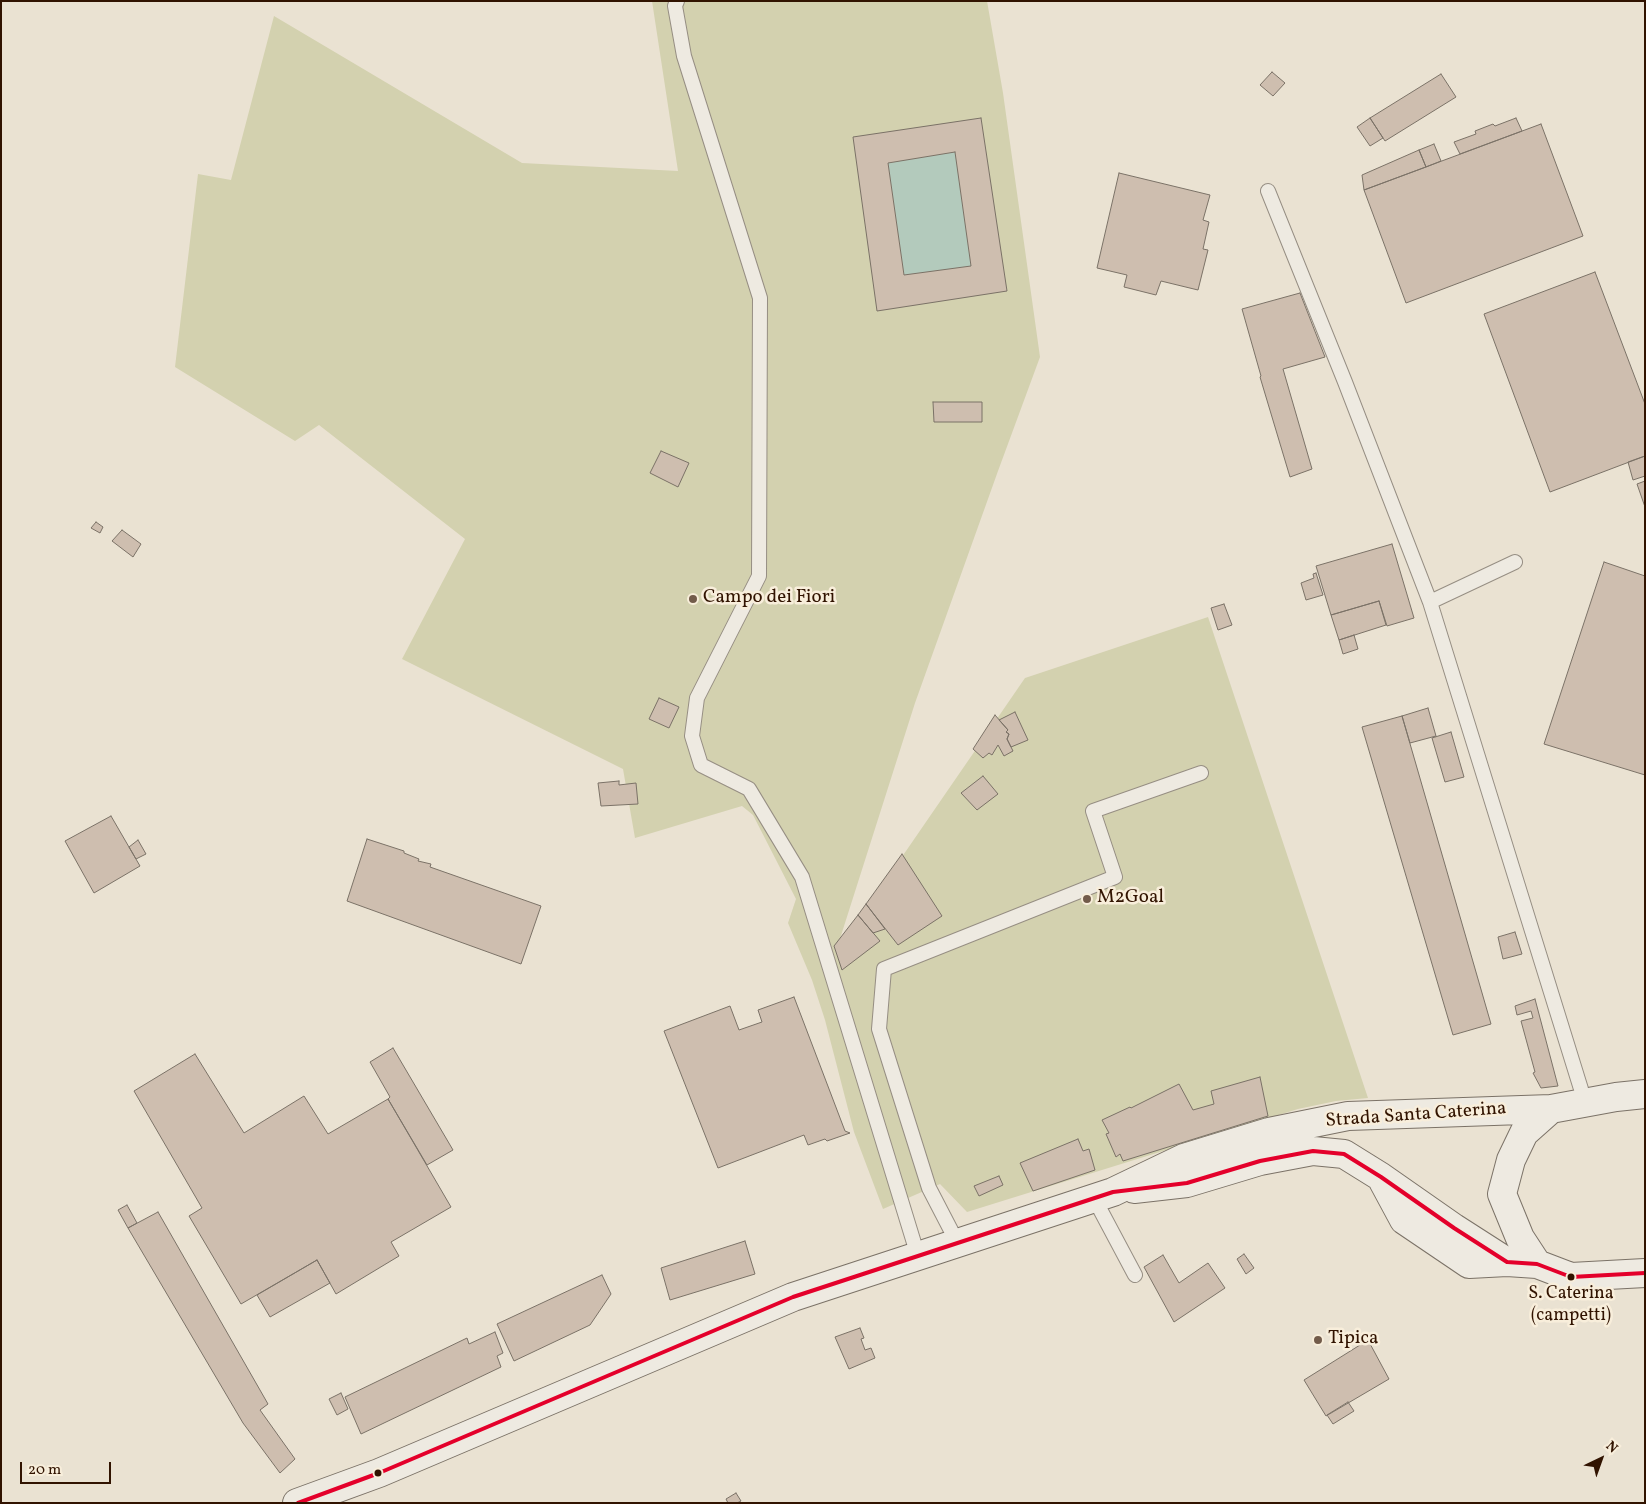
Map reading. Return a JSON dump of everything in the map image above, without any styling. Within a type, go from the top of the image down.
[{"type":"street","name":"Strada Santa Caterina","points":[[297,1503],[379,1473],[793,1297],[1104,1195],[1184,1158],[1269,1132],[1348,1116],[1551,1108],[1645,1094]]},
{"type":"street","points":[[1537,1264],[1520,1238],[1502,1194],[1512,1160],[1524,1133],[1551,1108]]},
{"type":"street","name":"Strada Santa Caterina","points":[[1104,1195],[1187,1183],[1260,1161],[1313,1151],[1344,1154],[1507,1262],[1537,1264],[1571,1277],[1645,1273]]},
{"type":"lane","points":[[676,1],[675,6],[684,56],[760,298],[759,576],[697,698],[692,736],[701,765],[749,789],[802,877],[918,1256]]},
{"type":"lane","points":[[1268,191],[1345,382],[1430,602],[1585,1102]]},
{"type":"lane","points":[[1430,602],[1515,562]]},
{"type":"lane","points":[[958,1242],[930,1188],[879,1029],[884,969],[1115,877],[1093,811],[1201,773]]},
{"type":"lane","points":[[1104,1195],[1135,1274]]},
{"type":"shaded area","name":"Campo dei Fiori","points":[[652,1],[987,1],[1003,93],[1040,357],[915,703],[838,945],[906,851],[1025,678],[1208,617],[1368,1098],[1336,1101],[1298,1109],[967,1212],[940,1184],[883,1209],[854,1132],[825,1020],[812,980],[788,923],[796,899],[753,815],[742,806],[635,838],[623,769],[402,659],[465,539],[319,425],[295,441],[175,367],[198,174],[231,180],[274,16],[522,163],[678,171]]},
{"type":"shaded area","points":[[955,152],[971,266],[904,275],[888,163]]},
{"type":"building","points":[[1272,72],[1285,83],[1273,96],[1260,85]]},
{"type":"building","points":[[1441,74],[1456,97],[1385,141],[1370,118]]},
{"type":"building","points":[[981,118],[1007,291],[877,311],[853,137]],"holes":[[[955,152],[971,266],[904,275],[888,163]]]},
{"type":"building","points":[[1370,118],[1383,138],[1370,146],[1357,127]]},
{"type":"building","points":[[1516,118],[1522,131],[1460,154],[1454,142],[1476,134],[1475,131],[1493,124],[1495,126]]},
{"type":"building","points":[[1541,124],[1583,236],[1406,303],[1364,190]]},
{"type":"building","points":[[1434,144],[1441,161],[1426,167],[1419,150]]},
{"type":"building","points":[[1419,150],[1426,167],[1364,190],[1362,175]]},
{"type":"building","points":[[1119,173],[1210,195],[1203,220],[1209,222],[1203,249],[1208,250],[1198,290],[1161,281],[1156,295],[1124,287],[1127,275],[1097,268]]},
{"type":"building","points":[[1595,272],[1645,404],[1645,456],[1550,492],[1484,314]]},
{"type":"building","points":[[1300,293],[1325,357],[1283,369],[1312,469],[1290,477],[1242,309]]},
{"type":"building","points":[[933,402],[982,402],[982,422],[934,422]]},
{"type":"building","points":[[661,451],[689,463],[678,487],[650,473]]},
{"type":"building","points":[[1645,456],[1645,476],[1633,480],[1628,462]]},
{"type":"building","points":[[1645,481],[1645,507],[1637,484]]},
{"type":"building","points":[[96,522],[103,527],[100,533],[91,528]]},
{"type":"building","points":[[122,530],[141,544],[133,557],[112,541]]},
{"type":"building","points":[[1392,544],[1414,618],[1387,626],[1379,601],[1331,615],[1316,566]]},
{"type":"building","points":[[1604,562],[1645,576],[1645,775],[1544,744]]},
{"type":"building","points":[[1316,573],[1323,595],[1306,600],[1301,583],[1314,578],[1313,574]]},
{"type":"building","points":[[1379,601],[1386,625],[1339,640],[1331,615]]},
{"type":"building","points":[[1224,604],[1232,625],[1218,630],[1211,608]]},
{"type":"building","points":[[1354,635],[1358,649],[1343,654],[1339,640]]},
{"type":"building","points":[[659,698],[679,707],[669,728],[649,719]]},
{"type":"building","points":[[1428,708],[1436,736],[1410,743],[1402,716]]},
{"type":"building","points":[[1015,712],[1028,740],[1011,747],[1007,739],[1009,734],[1006,732],[1008,730],[999,720]]},
{"type":"building","points":[[995,715],[1008,730],[1006,732],[1009,734],[1007,739],[1013,751],[1004,756],[998,745],[992,755],[989,753],[983,758],[973,749]]},
{"type":"building","points":[[1402,716],[1491,1024],[1453,1035],[1362,727]]},
{"type":"building","points":[[1451,732],[1464,777],[1445,782],[1432,738]]},
{"type":"building","points":[[983,776],[998,794],[977,810],[961,793]]},
{"type":"building","points":[[619,781],[619,785],[636,783],[638,804],[601,806],[598,783]]},
{"type":"building","points":[[111,816],[140,866],[94,893],[65,841]]},
{"type":"building","points":[[367,839],[404,851],[404,853],[419,859],[418,861],[431,864],[430,867],[541,906],[521,964],[347,901]]},
{"type":"building","points":[[138,840],[146,854],[136,859],[129,847]]},
{"type":"building","points":[[902,854],[942,916],[898,945],[866,904]]},
{"type":"building","points":[[866,904],[885,929],[873,933],[858,915]]},
{"type":"building","points":[[858,915],[880,941],[842,970],[834,946]]},
{"type":"building","points":[[1515,932],[1522,954],[1503,959],[1498,937]]},
{"type":"building","points":[[794,997],[845,1131],[850,1133],[808,1145],[804,1135],[718,1168],[664,1031],[730,1006],[739,1030],[762,1022],[758,1010]]},
{"type":"building","points":[[1535,999],[1558,1086],[1541,1088],[1533,1073],[1535,1072],[1521,1021],[1533,1018],[1531,1011],[1517,1015],[1515,1006]]},
{"type":"building","points":[[393,1048],[453,1150],[427,1165],[388,1099],[390,1097],[370,1062]]},
{"type":"building","points":[[195,1054],[244,1133],[304,1096],[328,1134],[388,1099],[451,1207],[391,1242],[399,1256],[336,1294],[317,1260],[241,1304],[189,1216],[202,1208],[134,1091]]},
{"type":"building","points":[[1260,1077],[1268,1116],[1123,1161],[1120,1154],[1116,1157],[1106,1134],[1109,1133],[1102,1120],[1179,1084],[1193,1110],[1214,1104],[1211,1091]]},
{"type":"building","points":[[1078,1139],[1083,1151],[1089,1149],[1095,1170],[1033,1191],[1020,1163]]},
{"type":"building","points":[[999,1176],[1003,1185],[979,1196],[974,1186]]},
{"type":"building","points":[[127,1205],[137,1223],[128,1228],[118,1210]]},
{"type":"building","points":[[158,1212],[268,1404],[260,1410],[295,1459],[280,1473],[243,1423],[128,1228]]},
{"type":"building","points":[[745,1241],[755,1274],[670,1300],[661,1268]]},
{"type":"building","points":[[1244,1254],[1254,1268],[1246,1274],[1237,1259]]},
{"type":"building","points":[[1163,1255],[1179,1283],[1208,1263],[1225,1288],[1174,1322],[1144,1267]]},
{"type":"building","points":[[317,1260],[330,1283],[270,1317],[257,1295]]},
{"type":"building","points":[[602,1275],[611,1294],[590,1325],[514,1361],[497,1324]]},
{"type":"building","points":[[860,1328],[864,1338],[861,1339],[865,1350],[871,1348],[875,1358],[849,1369],[835,1337]]},
{"type":"building","points":[[495,1332],[503,1353],[497,1356],[501,1367],[361,1434],[345,1397],[467,1338],[469,1344]]},
{"type":"building","points":[[1368,1340],[1389,1379],[1326,1416],[1304,1380]]},
{"type":"building","points":[[341,1393],[348,1409],[337,1415],[329,1399]]},
{"type":"building","points":[[1348,1402],[1354,1411],[1333,1424],[1327,1415]]},
{"type":"building","points":[[736,1493],[741,1501],[728,1503],[726,1499]]},
{"type":"transit line","name":"20","points":[[298,1503],[379,1473],[793,1297],[1113,1192],[1187,1183],[1260,1161],[1313,1151],[1344,1154],[1507,1262],[1537,1264],[1571,1277],[1645,1273]]},
{"type":"place","name":"Campo dei Fiori","points":[[693,599]]},
{"type":"place","name":"M2Goal","points":[[1087,899]]},
{"type":"place","name":"S. Caterina (campetti)","points":[[1571,1277]]},
{"type":"place","name":"Tipica","points":[[1318,1340]]}]
